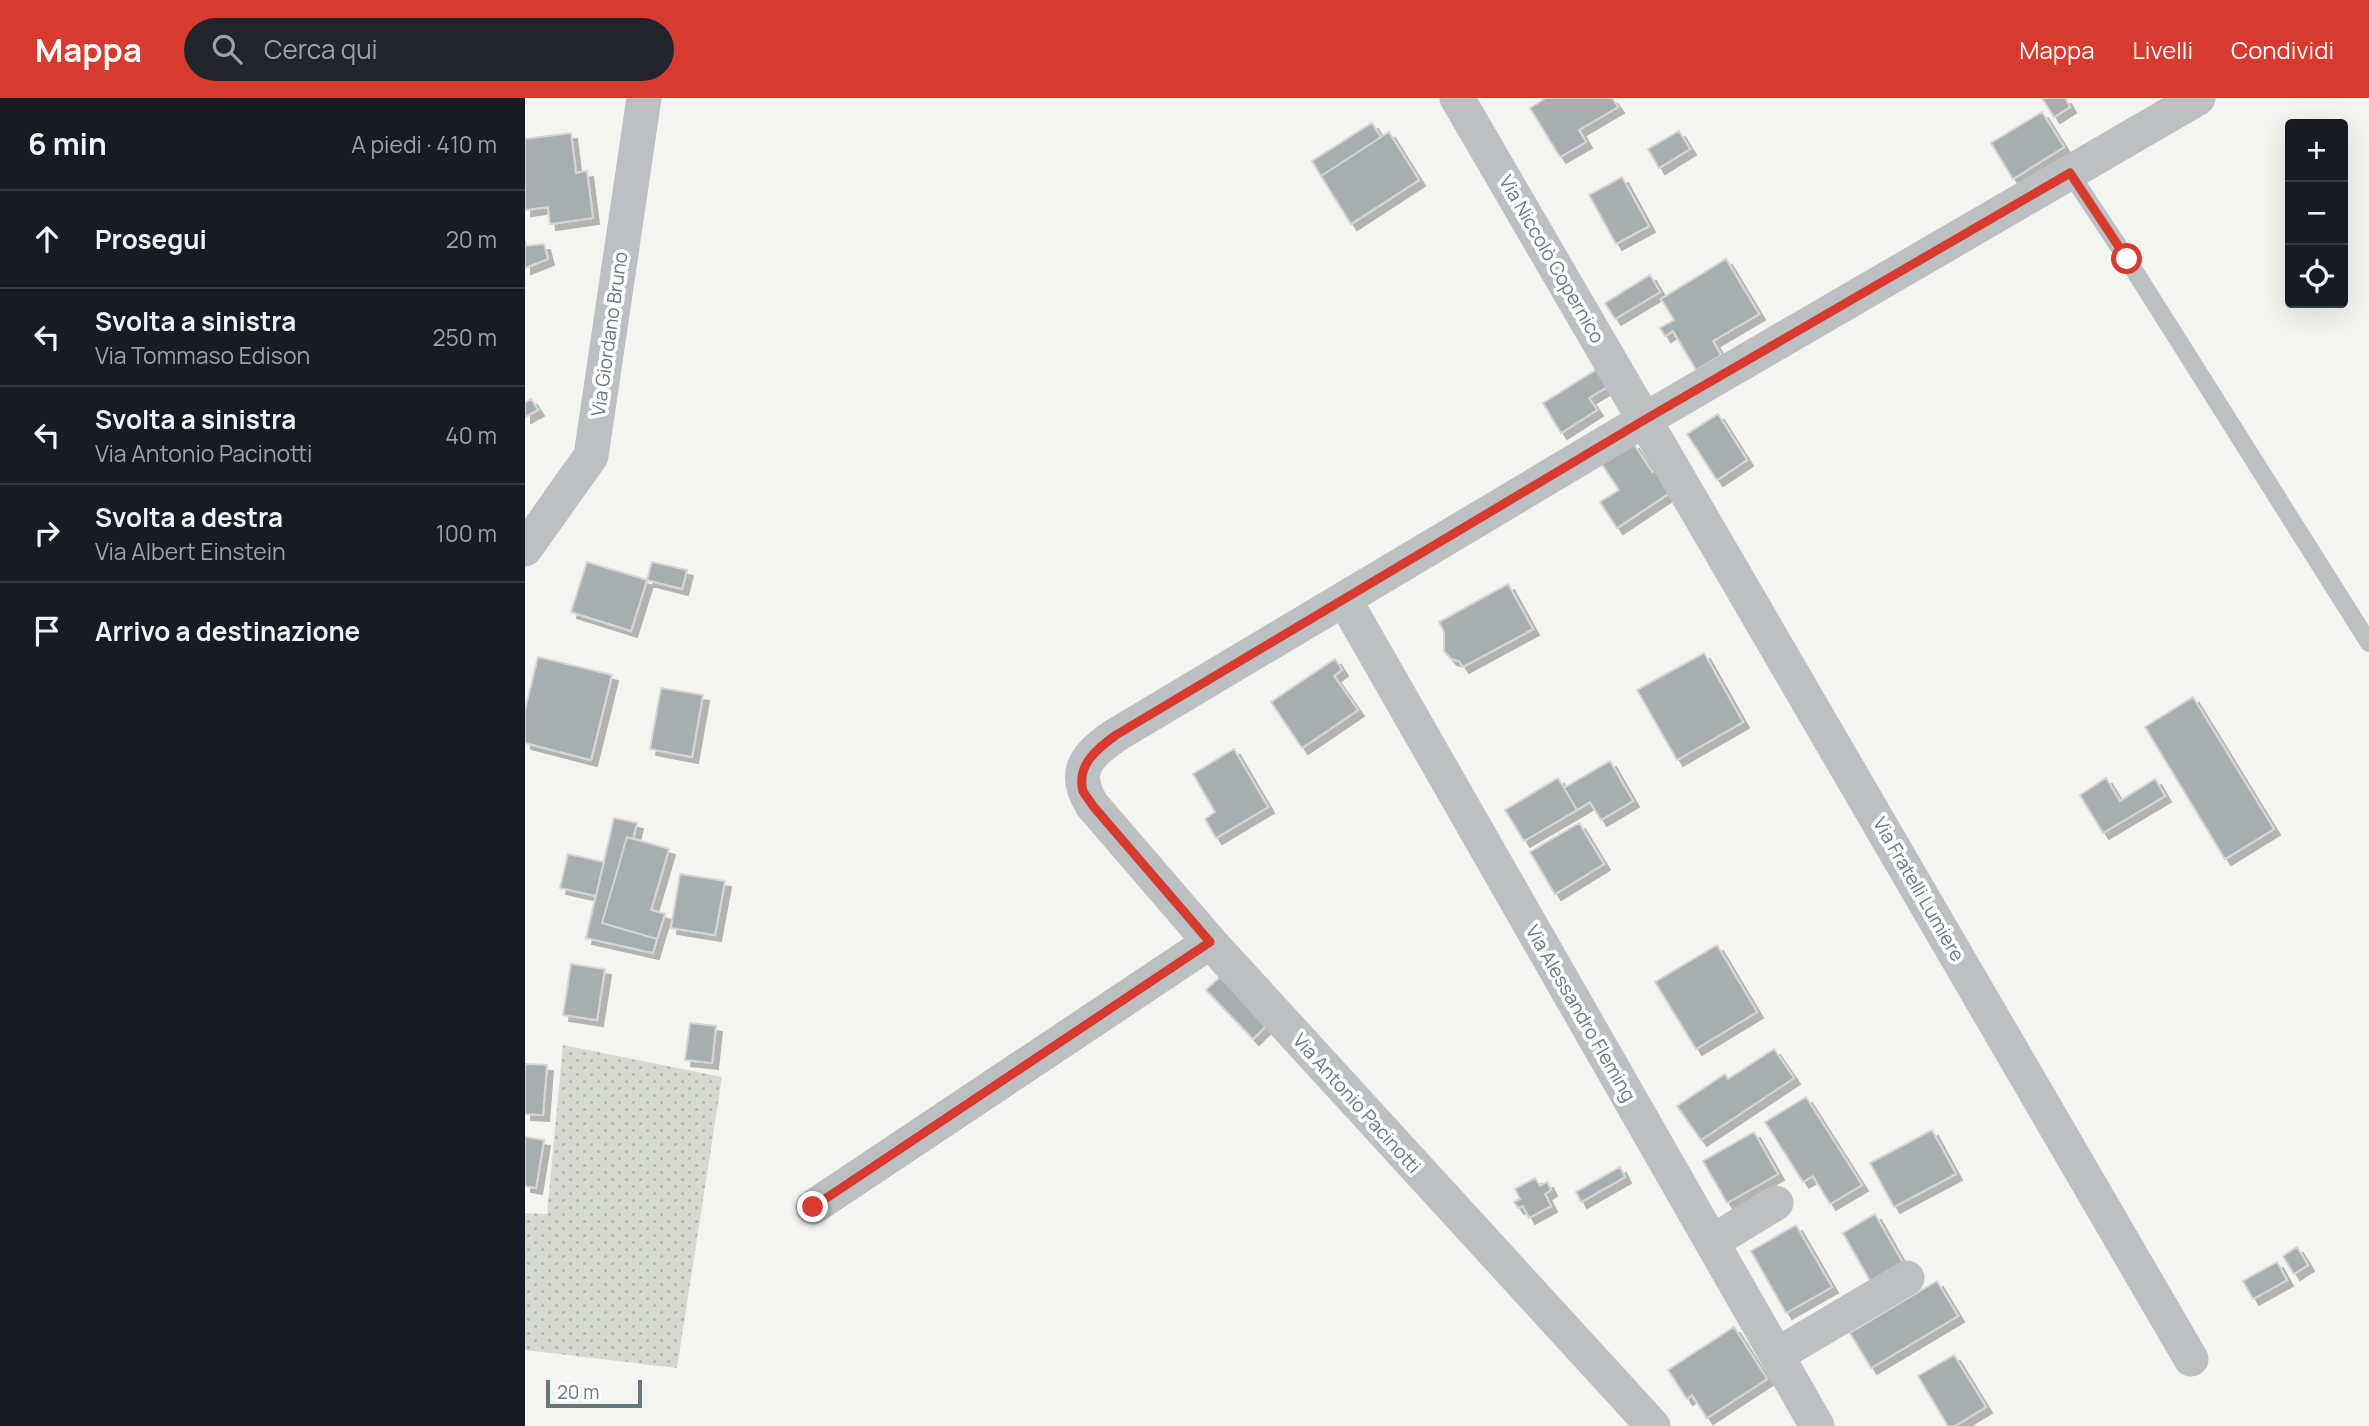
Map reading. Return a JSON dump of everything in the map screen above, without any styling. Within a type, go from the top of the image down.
[{"type":"street","name":"Via Giordano Bruno","points":[[525,550],[591,456],[644,98]]},
{"type":"street","name":"Via Niccolò Copernico","points":[[1457,98],[1646,419]]},
{"type":"street","points":[[1344,599],[1646,419],[2198,98]]},
{"type":"street","name":"Via Fratelli Lumiere","points":[[1646,419],[2191,1359]]},
{"type":"street","name":"Via Antonio Pacinotti","points":[[1344,599],[1116,735],[1097,749],[1083,768],[1083,790],[1093,806],[1210,942],[1653,1426]]},
{"type":"street","name":"Via Alessandro Fleming","points":[[1344,599],[1817,1426]]},
{"type":"street","points":[[813,1207],[1210,942]]},
{"type":"street","points":[[1712,1241],[1776,1203]]},
{"type":"street","points":[[1777,1355],[1907,1278]]},
{"type":"lane","points":[[2070,173],[2369,643]]},
{"type":"shaded area","points":[[563,1045],[722,1077],[677,1368],[525,1350],[525,1213],[547,1214]]},
{"type":"building","points":[[1546,98],[1612,98],[1618,107],[1579,130],[1586,142],[1560,157],[1530,108]]},
{"type":"building","points":[[2042,98],[2065,98],[2070,107],[2054,117]]},
{"type":"building","points":[[2042,112],[2064,147],[2013,179],[1991,143]]},
{"type":"building","points":[[1372,123],[1381,137],[1321,176],[1312,161]]},
{"type":"building","points":[[1679,131],[1690,149],[1659,168],[1648,149]]},
{"type":"building","points":[[1389,132],[1419,180],[1351,224],[1321,176]]},
{"type":"building","points":[[571,133],[576,173],[587,171],[593,218],[550,224],[548,207],[525,210],[525,139]]},
{"type":"building","points":[[1622,177],[1649,226],[1616,244],[1589,195]]},
{"type":"building","points":[[525,241],[526,246],[544,244],[548,259],[525,268]]},
{"type":"building","points":[[1726,259],[1759,314],[1713,341],[1721,355],[1696,370],[1673,331],[1665,336],[1660,328],[1674,320],[1661,299]]},
{"type":"building","points":[[1650,275],[1660,292],[1615,319],[1605,303]]},
{"type":"building","points":[[1604,365],[1614,383],[1589,398],[1597,410],[1561,433],[1543,403]]},
{"type":"building","points":[[531,399],[538,410],[525,417],[525,403]]},
{"type":"building","points":[[1718,414],[1747,460],[1717,480],[1687,434]]},
{"type":"building","points":[[1633,443],[1652,472],[1660,467],[1668,494],[1617,528],[1600,502],[1619,490],[1601,463]]},
{"type":"building","points":[[587,562],[647,580],[631,631],[571,612]]},
{"type":"building","points":[[652,562],[687,570],[682,589],[647,580]]},
{"type":"building","points":[[1508,584],[1533,629],[1463,667],[1444,651],[1444,632],[1439,622]]},
{"type":"building","points":[[1704,653],[1743,722],[1677,760],[1637,690]]},
{"type":"building","points":[[538,657],[612,675],[591,760],[525,743],[525,710]]},
{"type":"building","points":[[1335,659],[1342,670],[1334,676],[1358,710],[1302,748],[1271,702]]},
{"type":"building","points":[[661,688],[703,695],[692,757],[650,749]]},
{"type":"building","points":[[2193,697],[2274,829],[2225,859],[2145,727]]},
{"type":"building","points":[[1234,749],[1268,807],[1216,838],[1205,819],[1215,812],[1193,774]]},
{"type":"building","points":[[1610,761],[1633,801],[1601,820],[1590,802],[1577,810],[1564,788]]},
{"type":"building","points":[[1558,778],[1577,810],[1524,841],[1505,810]]},
{"type":"building","points":[[2106,778],[2120,801],[2155,779],[2165,796],[2103,833],[2080,795]]},
{"type":"building","points":[[614,818],[637,823],[633,839],[627,837],[602,923],[657,939],[653,953],[586,938]]},
{"type":"building","points":[[1579,823],[1604,864],[1555,894],[1530,852]]},
{"type":"building","points":[[627,837],[669,849],[651,910],[665,914],[657,939],[602,923]]},
{"type":"building","points":[[568,854],[604,862],[596,896],[560,888]]},
{"type":"building","points":[[680,874],[725,881],[715,935],[671,928]]},
{"type":"building","points":[[1717,945],[1757,1012],[1696,1049],[1655,982]]},
{"type":"building","points":[[571,964],[605,969],[597,1020],[563,1015]]},
{"type":"building","points":[[1221,976],[1268,1024],[1253,1039],[1206,990]]},
{"type":"building","points":[[690,1023],[716,1026],[712,1063],[685,1060]]},
{"type":"building","points":[[1774,1049],[1794,1078],[1701,1140],[1677,1106],[1725,1074],[1728,1079]]},
{"type":"building","points":[[525,1064],[547,1065],[543,1115],[525,1114]]},
{"type":"building","points":[[1806,1097],[1862,1185],[1830,1204],[1813,1176],[1803,1182],[1765,1122]]},
{"type":"building","points":[[1932,1130],[1956,1174],[1894,1207],[1870,1163]]},
{"type":"building","points":[[1754,1132],[1778,1174],[1727,1203],[1703,1161]]},
{"type":"building","points":[[525,1137],[544,1140],[536,1188],[525,1186]]},
{"type":"building","points":[[1620,1167],[1625,1177],[1581,1202],[1576,1192]]},
{"type":"building","points":[[1535,1178],[1540,1186],[1547,1182],[1551,1190],[1545,1194],[1551,1206],[1529,1218],[1523,1206],[1518,1208],[1514,1202],[1520,1199],[1515,1189]]},
{"type":"building","points":[[1875,1214],[1904,1265],[1872,1284],[1843,1233]]},
{"type":"building","points":[[1796,1225],[1832,1287],[1786,1313],[1751,1251]]},
{"type":"building","points":[[2297,1247],[2308,1265],[2294,1274],[2283,1256]]},
{"type":"building","points":[[2277,1262],[2287,1280],[2253,1299],[2243,1281]]},
{"type":"building","points":[[1937,1281],[1958,1316],[1871,1368],[1850,1333]]},
{"type":"building","points":[[1734,1327],[1767,1379],[1707,1418],[1692,1395],[1687,1399],[1668,1370]]},
{"type":"building","points":[[1954,1355],[1986,1407],[1955,1426],[1948,1426],[1918,1376]]},
{"type":"route","points":[[813,1207],[1210,942],[1093,806],[1083,790],[1083,768],[1097,749],[1116,735],[1646,419],[2070,173],[2127,259]]}]
